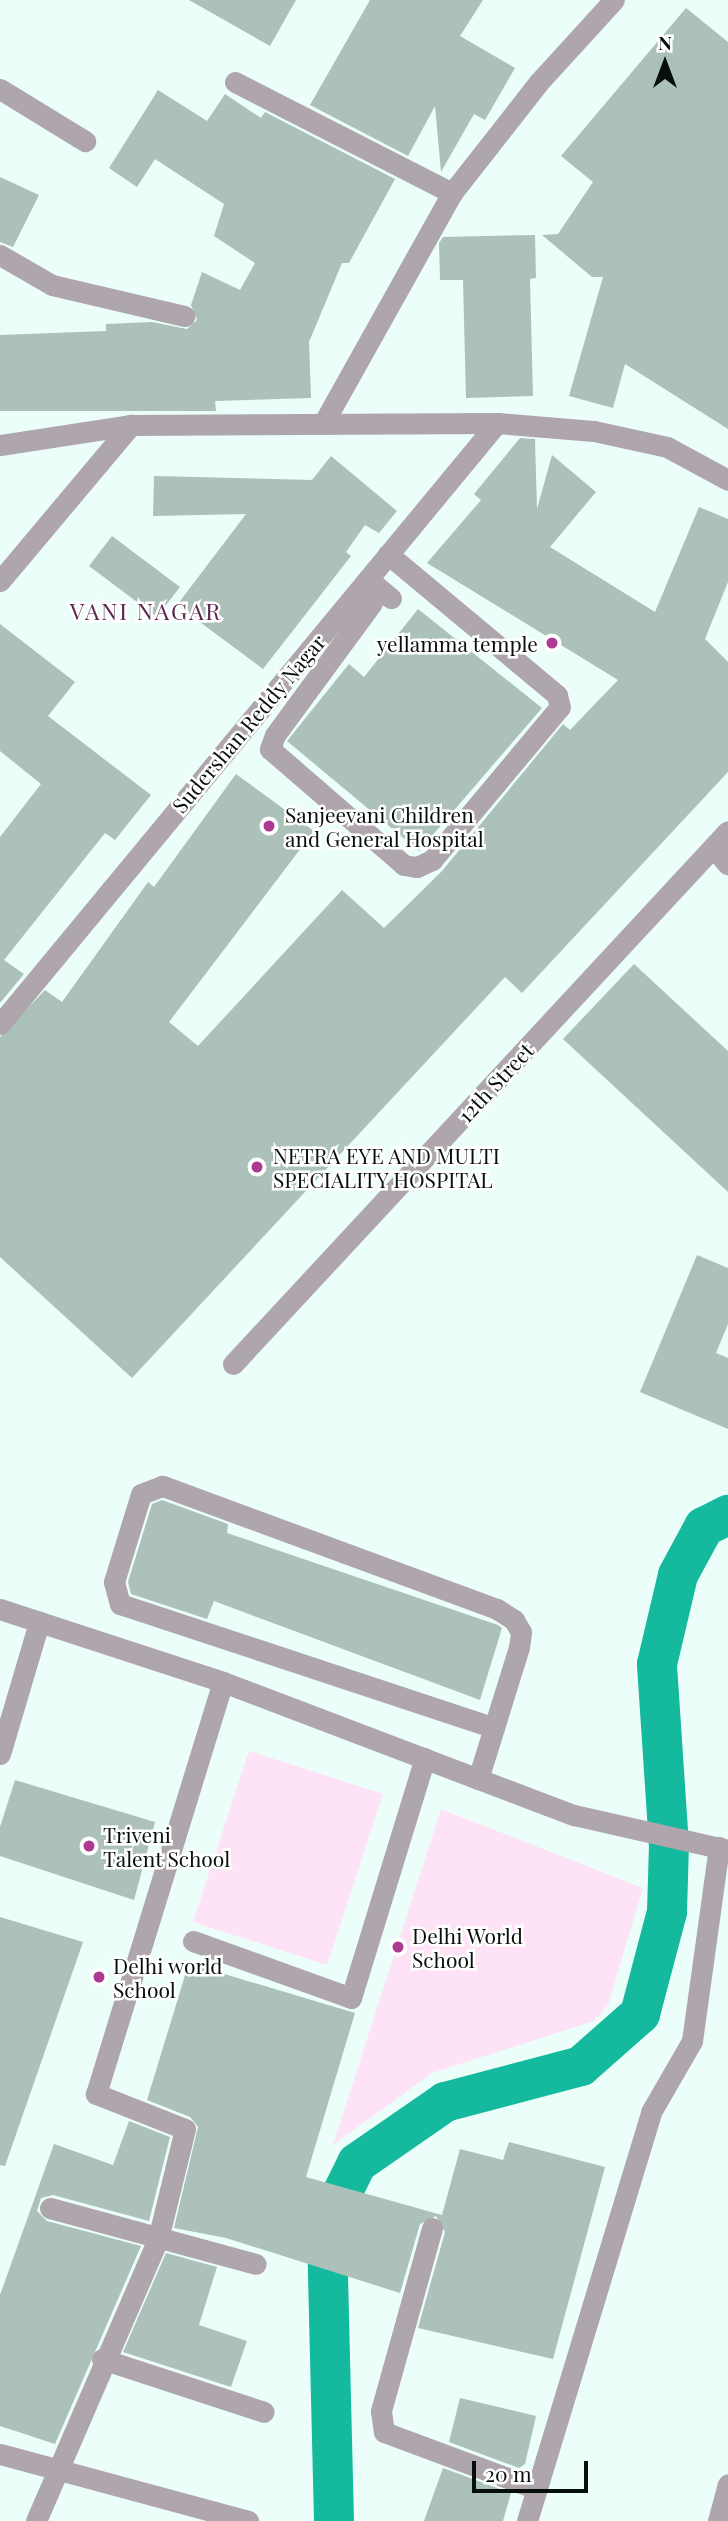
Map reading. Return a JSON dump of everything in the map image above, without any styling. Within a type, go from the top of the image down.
[{"type":"street","points":[[324,422],[452,193],[539,82],[614,0]]},
{"type":"street","points":[[235,82],[452,193]]},
{"type":"street","points":[[0,89],[85,141]]},
{"type":"street","points":[[0,255],[52,285],[184,316]]},
{"type":"street","points":[[0,445],[131,425],[497,423],[594,431],[667,447],[728,480]]},
{"type":"street","name":"Sudershan Reddy Nagar","points":[[0,1024],[497,423]]},
{"type":"street","points":[[0,581],[131,425]]},
{"type":"street","points":[[368,579],[381,601],[275,735],[270,749],[404,864],[417,867],[432,860],[560,706],[557,695],[388,554]]},
{"type":"street","name":"12th Street","points":[[233,1364],[728,831]]},
{"type":"street","points":[[713,847],[728,865]]},
{"type":"street","points":[[478,1779],[494,1728],[519,1647],[521,1632],[514,1620],[497,1609],[162,1486],[141,1494],[114,1582],[120,1604],[494,1728]]},
{"type":"street","points":[[0,1609],[223,1682],[574,1815],[723,1848],[692,2041],[651,2112],[527,2521]]},
{"type":"street","points":[[2,1743],[39,1622]]},
{"type":"street","points":[[36,2521],[102,2359],[158,2239],[185,2129],[96,2094],[223,1682]]},
{"type":"street","points":[[193,1941],[351,1998],[425,1759]]},
{"type":"street","points":[[50,2208],[256,2264]]},
{"type":"street","points":[[432,2228],[381,2410],[384,2432],[537,2489]]},
{"type":"street","points":[[102,2359],[264,2412]]},
{"type":"street","points":[[0,2454],[248,2521]]},
{"type":"street","points":[[718,2521],[728,2484]]},
{"type":"shaded area","points":[[249,1751],[383,1794],[327,1965],[193,1922]]},
{"type":"shaded area","points":[[441,1809],[643,1888],[608,2005],[594,2021],[432,2073],[333,2145]]},
{"type":"building","points":[[189,0],[296,0],[270,46]]},
{"type":"building","points":[[370,0],[483,0],[460,36],[515,68],[485,120],[474,114],[441,172],[435,106],[408,156],[310,105]]},
{"type":"building","points":[[686,8],[728,42],[728,429],[625,364],[613,408],[569,396],[603,277],[592,277],[542,235],[558,234],[593,182],[561,156]]},
{"type":"building","points":[[158,90],[207,121],[225,94],[261,118],[265,112],[395,179],[349,263],[342,263],[309,342],[311,398],[215,401],[216,411],[0,411],[0,335],[106,331],[106,324],[152,322],[187,329],[197,320],[191,305],[202,272],[240,290],[255,263],[214,236],[224,204],[155,159],[137,187],[109,168]]},
{"type":"building","points":[[0,177],[39,195],[13,247],[0,242]]},
{"type":"building","points":[[535,235],[536,278],[530,279],[533,396],[466,398],[463,280],[440,280],[439,243],[443,237]]},
{"type":"building","points":[[520,438],[535,439],[537,509],[552,455],[596,492],[550,547],[655,612],[699,507],[728,519],[728,582],[705,639],[728,662],[728,772],[522,993],[505,977],[132,1378],[0,1257],[0,1037],[45,990],[62,1002],[148,882],[154,887],[236,774],[314,831],[169,1022],[198,1046],[342,890],[384,928],[442,871],[563,724],[570,730],[618,680],[427,563],[481,500],[474,494]]},
{"type":"building","points":[[331,456],[397,511],[379,533],[365,525],[346,552],[351,556],[263,669],[177,605],[246,514],[153,516],[154,476],[312,480]]},
{"type":"building","points":[[112,536],[180,587],[157,617],[89,566]]},
{"type":"building","points":[[418,609],[542,708],[419,851],[287,741],[349,664],[364,677]]},
{"type":"building","points":[[0,624],[75,682],[48,716],[151,795],[115,840],[105,833],[4,960],[24,974],[0,1003],[0,837],[41,784],[0,751]]},
{"type":"building","points":[[634,964],[728,1051],[728,1192],[563,1039]]},
{"type":"building","points":[[697,1255],[728,1268],[728,1324],[716,1353],[728,1358],[728,1429],[640,1392]]},
{"type":"building","points":[[162,1500],[228,1524],[227,1533],[498,1625],[502,1628],[480,1700],[214,1601],[207,1619],[131,1594],[128,1582],[152,1504]]},
{"type":"building","points":[[15,1780],[155,1822],[134,1900],[0,1856],[0,1827]]},
{"type":"building","points":[[0,1917],[83,1942],[5,2166],[0,2165]]},
{"type":"building","points":[[201,1967],[355,2013],[306,2177],[442,2215],[460,2149],[503,2160],[509,2142],[605,2167],[553,2359],[418,2328],[445,2232],[436,2216],[420,2224],[400,2293],[226,2238],[174,2228],[198,2127],[190,2117],[147,2100],[186,1972],[198,1975]]},
{"type":"building","points":[[129,2121],[170,2137],[149,2221],[53,2195],[41,2198],[37,2211],[47,2221],[141,2246],[55,2444],[0,2426],[0,2295],[54,2144],[113,2165]]},
{"type":"building","points":[[166,2253],[217,2267],[199,2325],[247,2341],[231,2387],[123,2352]]},
{"type":"building","points":[[460,2398],[536,2416],[525,2464],[519,2468],[449,2442]]},
{"type":"building","points":[[443,2468],[511,2493],[503,2521],[424,2521]]},
{"type":"waterway","points":[[334,2521],[327,2224],[357,2163],[445,2102],[581,2066],[640,2014],[667,1912],[669,1846],[657,1664],[678,1575],[704,1527],[728,1515]]},
{"type":"place","name":"yellamma temple","points":[[552,643]]},
{"type":"place","name":"Sanjeevani Children and General Hospital","points":[[269,826]]},
{"type":"place","name":"NETRA EYE AND MULTI SPECIALITY HOSPITAL","points":[[257,1167]]},
{"type":"place","name":"Triveni Talent School","points":[[89,1846]]},
{"type":"place","name":"Delhi World School","points":[[398,1947]]},
{"type":"place","name":"Delhi world School","points":[[99,1977]]},
{"type":"district","name":"VANI NAGAR","points":[[146,611]]}]
